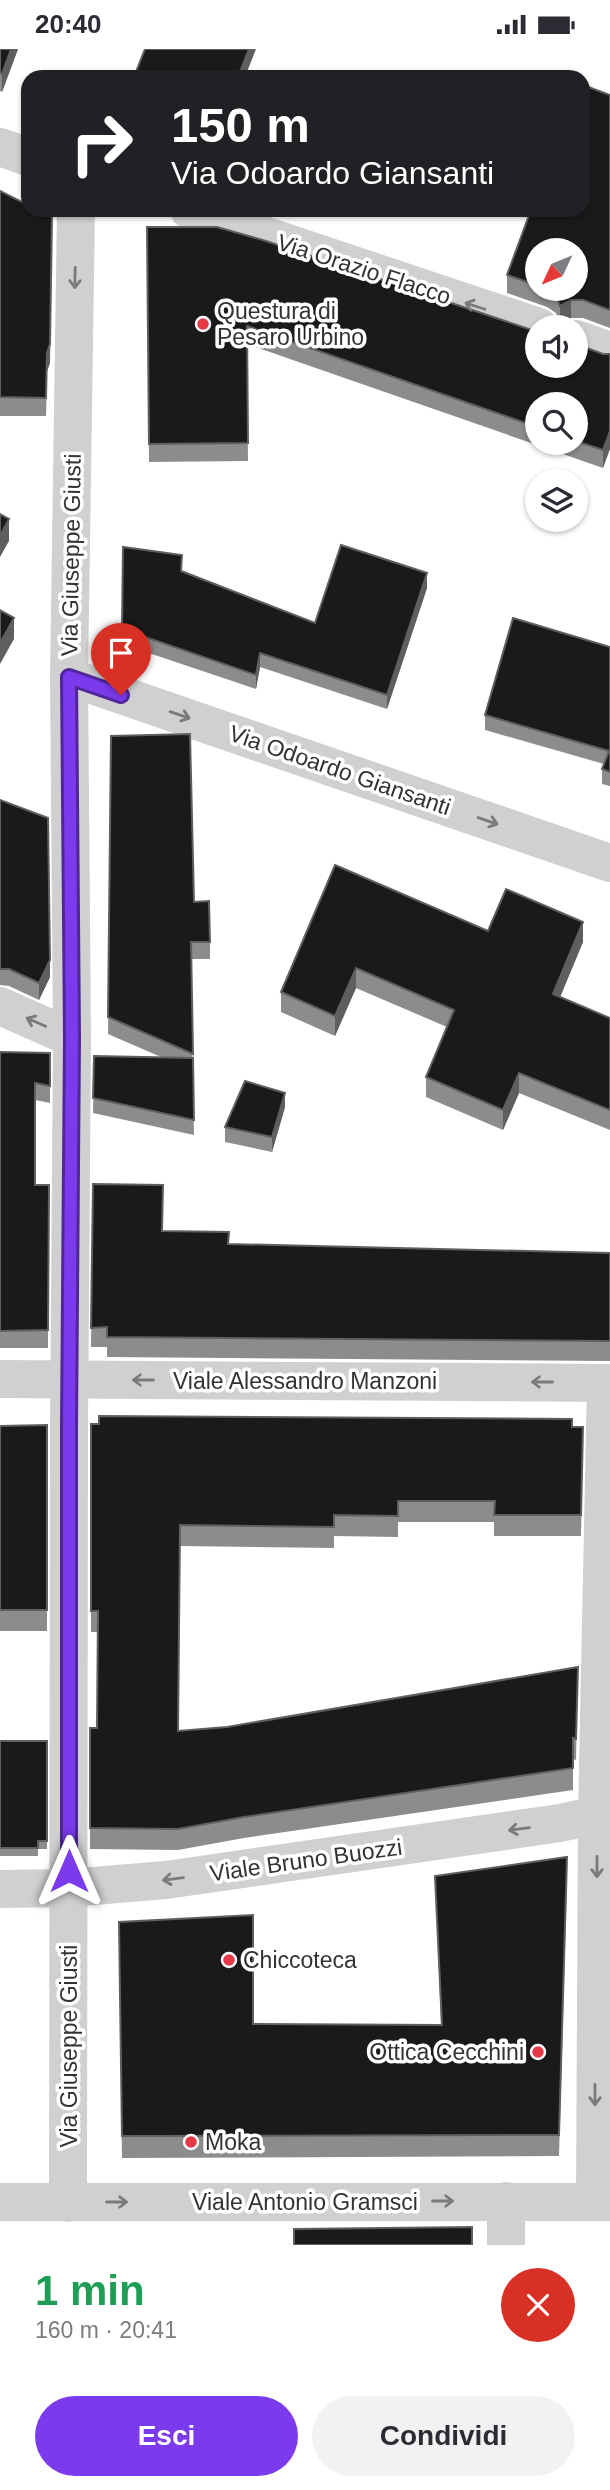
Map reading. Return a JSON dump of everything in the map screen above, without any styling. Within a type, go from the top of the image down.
[{"type":"street","points":[[0,147],[21,154]]},
{"type":"street","name":"Via Giuseppe Giusti","points":[[68,2203],[72,1038],[69,677],[76,217]]},
{"type":"street","name":"Via Orazio Flacco","points":[[210,217],[525,322]]},
{"type":"street","points":[[588,343],[610,351]]},
{"type":"street","name":"Via Odoardo Giansanti","points":[[69,677],[610,863]]},
{"type":"street","points":[[0,1006],[72,1038]]},
{"type":"street","name":"Viale Alessandro Manzoni","points":[[0,1379],[608,1383]]},
{"type":"street","points":[[603,2201],[608,1383]]},
{"type":"street","name":"Viale Bruno Buozzi","points":[[0,1889],[69,1888],[166,1880],[560,1823],[604,1813]]},
{"type":"street","points":[[506,2201],[506,2245]]},
{"type":"street","name":"Viale Antonio Gramsci","points":[[0,2202],[603,2201]]},
{"type":"building","points":[[0,49],[11,49],[2,74],[0,73]]},
{"type":"building","points":[[145,49],[249,49],[241,70],[137,70]]},
{"type":"building","points":[[590,88],[610,95],[610,310],[586,301],[588,301],[588,238],[525,238],[525,281],[507,275],[528,217],[590,217]]},
{"type":"building","points":[[0,191],[21,202],[21,217],[52,217],[50,344],[47,353],[46,398],[0,397]]},
{"type":"building","points":[[147,227],[217,227],[525,328],[525,378],[588,378],[588,348],[610,354],[610,431],[603,450],[588,445],[588,392],[525,392],[525,423],[247,326],[248,443],[149,444]]},
{"type":"building","points":[[0,514],[9,519],[0,536]]},
{"type":"building","points":[[341,545],[427,573],[387,695],[260,653],[256,675],[122,629],[123,547],[182,555],[181,571],[315,623]]},
{"type":"building","points":[[0,610],[14,618],[0,643]]},
{"type":"building","points":[[513,618],[610,647],[610,772],[602,769],[609,751],[485,715]]},
{"type":"building","points":[[190,734],[194,902],[209,901],[210,942],[191,942],[193,1054],[108,1017],[111,736]]},
{"type":"building","points":[[0,800],[48,818],[50,960],[39,983],[9,969],[0,969]]},
{"type":"building","points":[[335,865],[488,931],[506,889],[583,922],[553,994],[610,1018],[610,1110],[519,1073],[503,1110],[426,1077],[454,1010],[356,968],[335,1016],[281,992]]},
{"type":"building","points":[[0,1052],[50,1053],[50,1086],[35,1083],[35,1185],[49,1185],[48,1330],[0,1331]]},
{"type":"building","points":[[94,1056],[193,1058],[194,1120],[93,1098]]},
{"type":"building","points":[[245,1081],[285,1093],[272,1137],[225,1127]]},
{"type":"building","points":[[93,1184],[163,1185],[162,1231],[229,1232],[228,1244],[610,1253],[610,1341],[107,1337],[107,1327],[91,1328]]},
{"type":"building","points":[[99,1416],[572,1419],[572,1427],[583,1427],[581,1515],[494,1515],[495,1501],[398,1501],[398,1516],[334,1515],[334,1527],[180,1525],[178,1731],[227,1727],[578,1667],[573,1768],[178,1829],[90,1828],[90,1728],[97,1728],[98,1611],[91,1611],[91,1424],[99,1424]]},
{"type":"building","points":[[47,1425],[47,1610],[0,1610],[0,1426]]},
{"type":"building","points":[[0,1741],[47,1741],[47,1841],[38,1841],[38,1848],[0,1848]]},
{"type":"building","points":[[567,1857],[559,2135],[122,2136],[119,1922],[253,1915],[253,2024],[442,2025],[435,1876]]},
{"type":"building","points":[[472,2227],[472,2245],[294,2245],[294,2229]]},
{"type":"place","name":"Questura di Pesaro Urbino","points":[[203,324]]},
{"type":"place","name":"Chiccoteca","points":[[229,1960]]},
{"type":"place","name":"Ottica Cecchini","points":[[538,2052]]},
{"type":"place","name":"Moka","points":[[191,2142]]},
{"type":"route","points":[[69,1871],[72,1038],[69,677],[121,695]]}]
